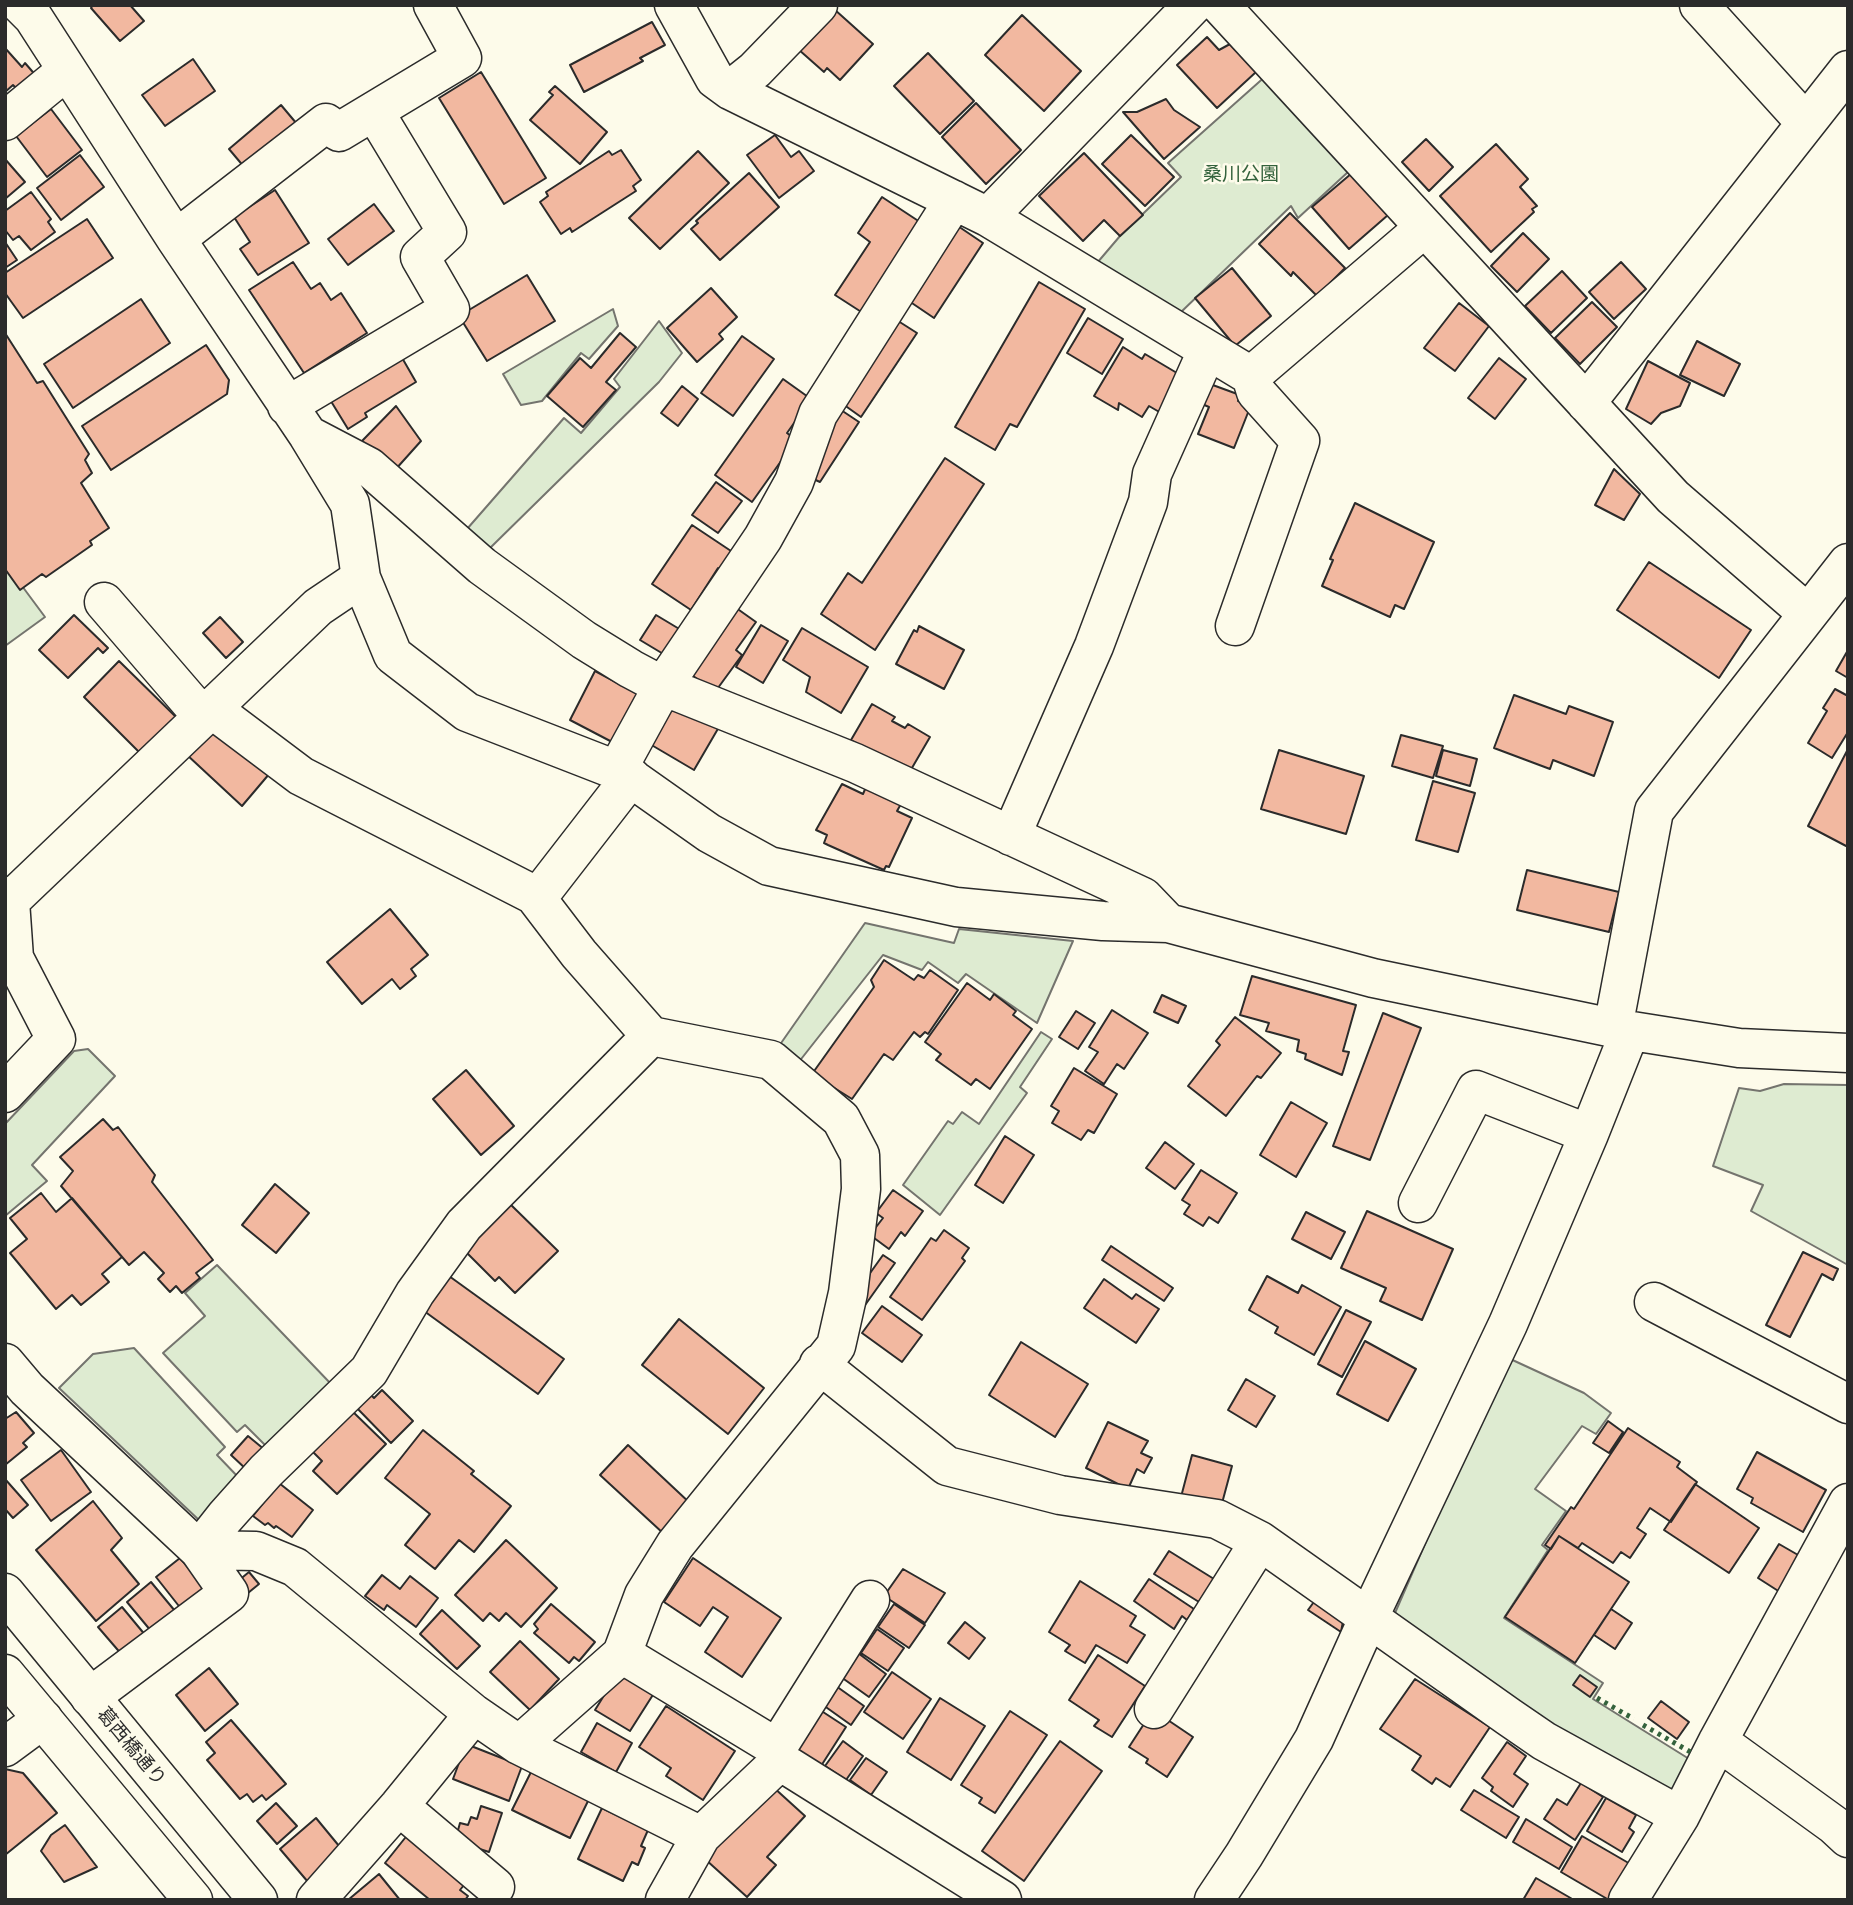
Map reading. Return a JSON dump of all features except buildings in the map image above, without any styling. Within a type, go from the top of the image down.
[{"type":"street","points":[[176,239],[326,123],[339,132],[462,58],[433,5]]},
{"type":"street","points":[[674,5],[715,79],[730,90],[988,217],[1251,376],[1256,392],[1300,441],[1235,626]]},
{"type":"street","points":[[730,90],[755,70],[818,5]]},
{"type":"street","points":[[988,217],[1193,5]]},
{"type":"street","points":[[1220,5],[1673,497],[1807,613]]},
{"type":"street","points":[[1699,5],[1805,122]]},
{"type":"street","points":[[30,9],[66,71],[350,504],[361,578],[393,656],[467,712],[624,774],[709,833],[769,866],[956,907],[1103,921],[1168,923],[1373,978],[1621,1030],[1739,1048],[1848,1053]]},
{"type":"street","points":[[1586,403],[1848,70]]},
{"type":"street","points":[[5,121],[66,71]]},
{"type":"street","points":[[298,421],[450,309],[420,257],[447,232],[374,111]]},
{"type":"street","points":[[534,895],[545,888],[624,774],[663,686],[763,538],[794,482],[818,414],[954,200]]},
{"type":"street","points":[[1251,376],[1424,228]]},
{"type":"street","points":[[1012,836],[1094,646],[1148,502],[1152,474],[1207,351]]},
{"type":"street","points":[[298,421],[369,467],[482,566],[584,640],[631,669],[663,686],[855,762],[1143,897],[1168,923]]},
{"type":"street","points":[[5,1093],[56,1039],[14,958],[8,898],[318,607],[361,578]]},
{"type":"street","points":[[1214,1900],[1314,1739],[1508,1324],[1589,1134],[1621,1030],[1654,810],[1807,613],[1843,579]]},
{"type":"street","points":[[104,602],[208,713],[301,776],[534,895],[579,954],[651,1036],[771,1060],[841,1119],[860,1155],[861,1189],[848,1293],[835,1346],[675,1545],[644,1595],[622,1654],[519,1745]]},
{"type":"street","points":[[199,1550],[266,1471],[369,1371],[415,1293],[464,1225],[651,1036]]},
{"type":"street","points":[[1418,1203],[1476,1090],[1589,1134]]},
{"type":"street","points":[[1654,1302],[1848,1404]]},
{"type":"street","points":[[5,1363],[27,1390],[199,1550],[229,1593],[90,1698]]},
{"type":"street","points":[[820,1364],[947,1466],[1060,1495],[1217,1519],[1260,1541],[1544,1741],[1680,1816]]},
{"type":"street","points":[[1628,1900],[1680,1816],[1848,1503]]},
{"type":"street","points":[[1154,1709],[1260,1541]]},
{"type":"street","points":[[199,1550],[256,1551],[295,1567],[474,1714],[519,1745],[701,1836]]},
{"type":"street","name":"葛西橋通り","points":[[5,1593],[258,1900]]},
{"type":"street","points":[[665,1900],[701,1836],[778,1754],[870,1600]]},
{"type":"street","points":[[622,1654],[1002,1900]]},
{"type":"street","points":[[5,1674],[192,1900]]},
{"type":"street","points":[[316,1900],[474,1714]]},
{"type":"street","points":[[5,1747],[43,1719]]},
{"type":"street","points":[[1718,1741],[1848,1838]]},
{"type":"street","points":[[398,1806],[495,1887]]},
{"type":"green space","name":"桑川公園","points":[[1277,66],[1348,172],[1298,218],[1291,206],[1179,314],[1097,263],[1120,236],[1181,177],[1168,163]]},
{"type":"green space","points":[[613,309],[618,326],[589,359],[581,353],[542,401],[521,405],[503,374]]},
{"type":"green space","points":[[659,321],[682,353],[659,382],[487,551],[467,529],[564,418],[581,433],[620,387],[614,379]]},
{"type":"green space","points":[[5,563],[45,617],[5,646]]},
{"type":"green space","points":[[865,923],[954,943],[959,929],[1073,941],[1037,1023],[966,974],[958,983],[928,962],[922,970],[883,955],[798,1063],[779,1046]]},
{"type":"green space","points":[[1041,1032],[1052,1039],[1020,1087],[1027,1093],[940,1215],[903,1185],[948,1121],[953,1124],[962,1112],[979,1124]]},
{"type":"green space","points":[[88,1049],[115,1076],[32,1165],[47,1181],[5,1216],[5,1124],[74,1051]]},
{"type":"green space","points":[[1784,1084],[1848,1085],[1848,1265],[1751,1211],[1763,1185],[1713,1166],[1739,1088],[1760,1091]]},
{"type":"green space","points":[[217,1265],[332,1385],[269,1449],[245,1425],[237,1432],[163,1353],[205,1316],[185,1293]]},
{"type":"green space","points":[[134,1348],[225,1447],[217,1455],[240,1479],[200,1521],[59,1388],[93,1354]]},
{"type":"green space","points":[[1506,1357],[1584,1393],[1611,1413],[1596,1434],[1582,1426],[1535,1489],[1566,1511],[1542,1545],[1548,1550],[1504,1618],[1603,1683],[1593,1699],[1694,1762],[1674,1798],[1520,1718],[1395,1613]]},
{"type":"hedge","points":[[1597,1698],[1634,1719]]},
{"type":"hedge","points":[[1643,1725],[1694,1754]]}]
